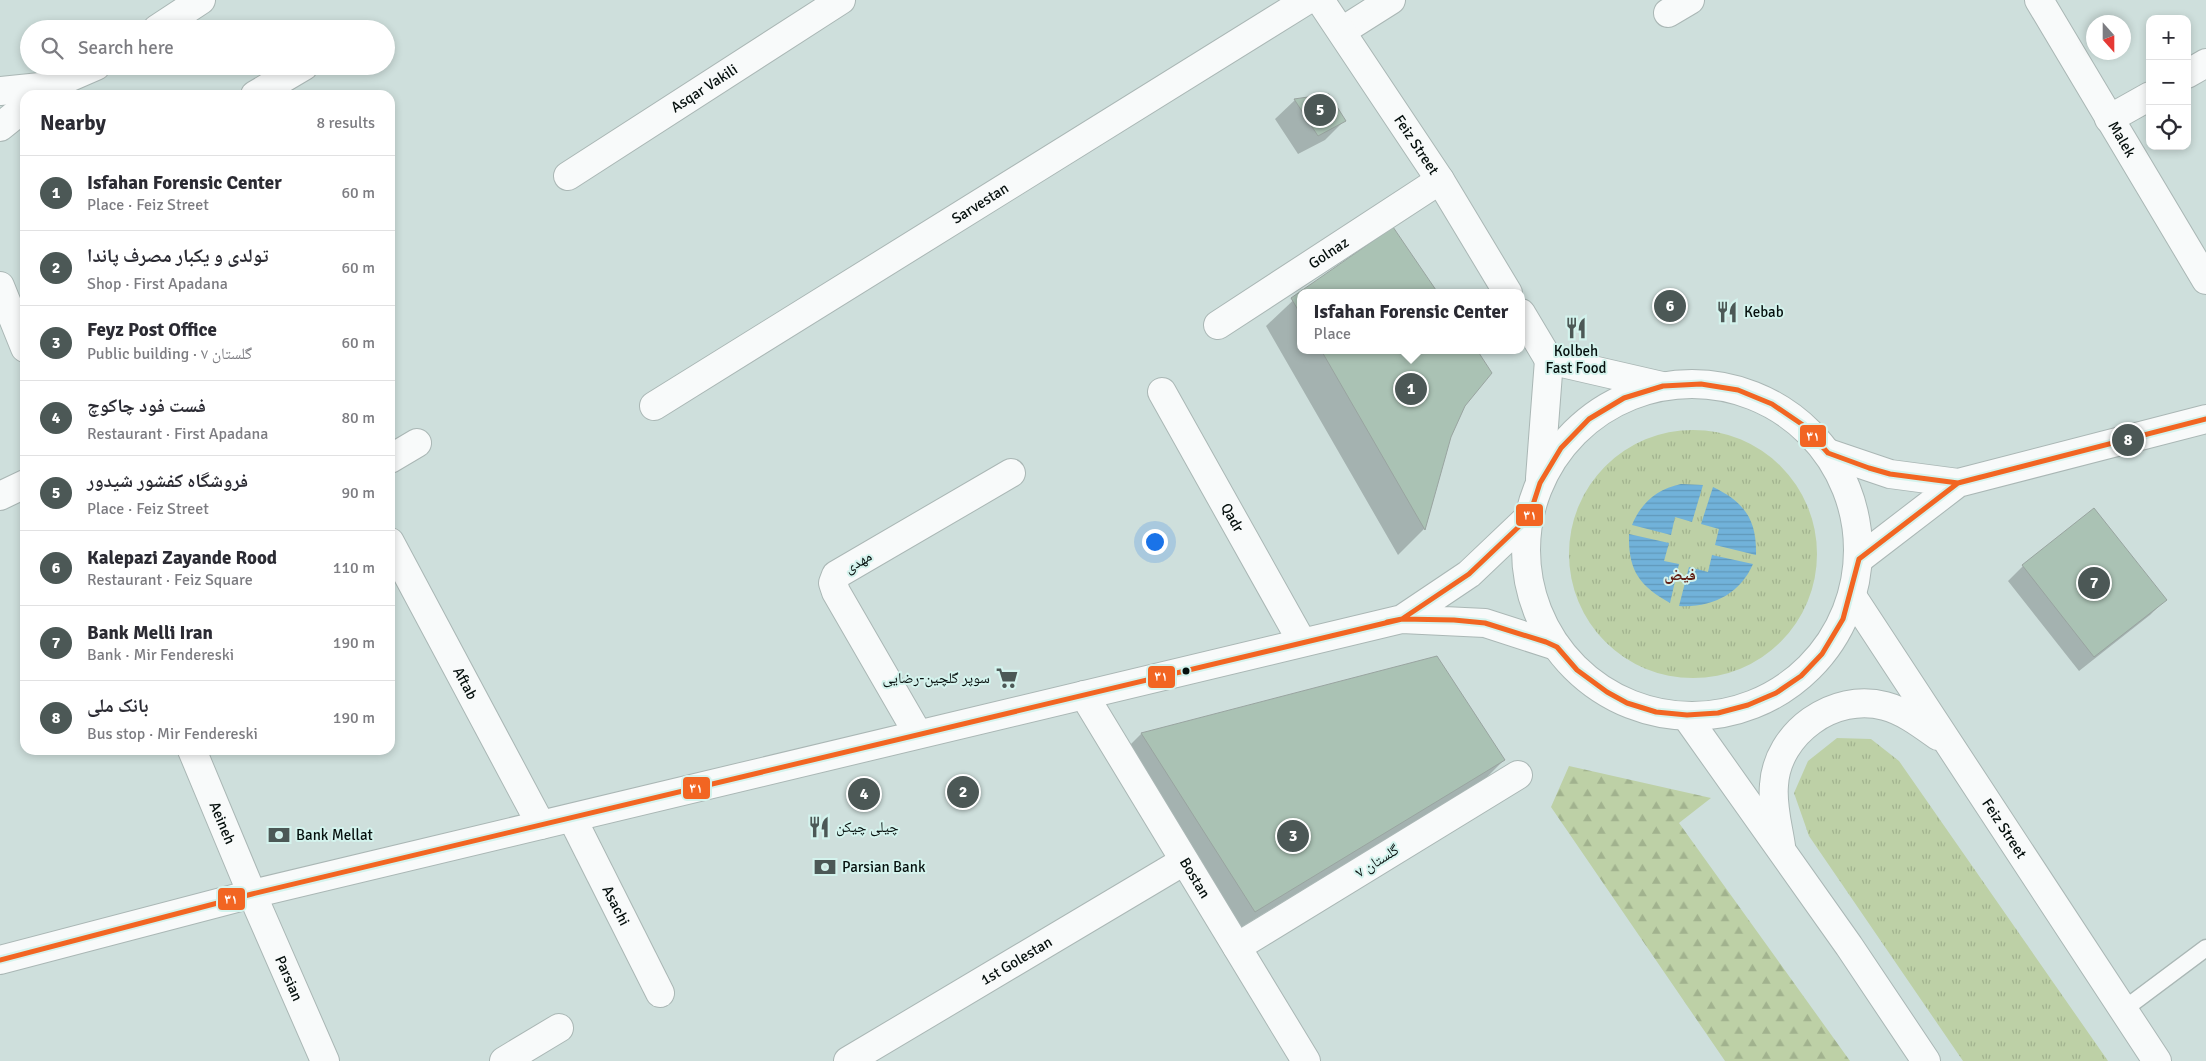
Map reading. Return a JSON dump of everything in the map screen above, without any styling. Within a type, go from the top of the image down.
[{"type":"main road","points":[[171,20],[201,0]]},
{"type":"main road","name":"Asqar Vakili","points":[[568,176],[812,8],[841,0]]},
{"type":"main road","name":"Sarvestan","points":[[654,406],[1307,0]]},
{"type":"main road","name":"Feiz Street","points":[[1320,0],[1440,180],[1506,289]]},
{"type":"main road","points":[[1342,31],[1391,0]]},
{"type":"main road","name":"Malek","points":[[2039,0],[2206,280]]},
{"type":"main road","points":[[2191,71],[2206,62]]},
{"type":"main road","points":[[45,90],[77,75]]},
{"type":"main road","points":[[263,90],[289,75]]},
{"type":"main road","points":[[0,91],[20,91]]},
{"type":"main road","points":[[2109,119],[2146,98]]},
{"type":"main road","points":[[0,128],[20,111]]},
{"type":"main road","name":"Golnaz","points":[[1218,325],[1440,180]]},
{"type":"main road","points":[[0,286],[20,336]]},
{"type":"main road","points":[[1525,320],[1549,360],[1540,483]]},
{"type":"main road","points":[[1549,360],[1663,386]]},
{"type":"main road","points":[[1701,384],[1738,390],[1772,404],[1803,425],[1828,452],[1849,494],[1856,521],[1859,559],[1852,596],[1838,629],[1817,659],[1790,684],[1758,702],[1723,713],[1686,716],[1656,712],[1627,703],[1600,688],[1576,669],[1556,646],[1540,616],[1529,584],[1526,550],[1529,517],[1540,483],[1561,448],[1590,419],[1624,398],[1663,386],[1701,384]]},
{"type":"main road","name":"Qadr","points":[[1162,392],[1302,642]]},
{"type":"main road","points":[[1859,559],[1958,484],[2206,420]]},
{"type":"main road","points":[[395,456],[417,443]]},
{"type":"main road","points":[[1828,452],[1890,474],[1958,484]]},
{"type":"main road","name":"مهدی","points":[[918,734],[836,592],[833,583],[836,575],[1011,473]]},
{"type":"main road","points":[[0,496],[20,486]]},
{"type":"main road","points":[[1402,618],[1469,574],[1529,517]]},
{"type":"main road","name":"Aftab","points":[[395,551],[541,825]]},
{"type":"main road","name":"Feiz Street","points":[[1852,596],[2156,1061]]},
{"type":"main road","points":[[0,960],[252,894],[1402,618],[1485,623],[1556,646]]},
{"type":"main road","name":"Bostan","points":[[1084,695],[1306,1061]]},
{"type":"main road","points":[[1782,852],[1776,814],[1774,784],[1782,755],[1799,729],[1824,712],[1854,704],[1884,705],[1912,717],[1950,745]]},
{"type":"main road","points":[[1686,716],[1926,1061]]},
{"type":"main road","name":"Aeineh","points":[[194,755],[252,894]]},
{"type":"main road","name":"گلستان ۷","points":[[1237,947],[1518,775]]},
{"type":"main road","name":"Asachi","points":[[572,818],[660,993]]},
{"type":"main road","name":"1st Golestan","points":[[848,1061],[1184,861]]},
{"type":"main road","name":"Parsian","points":[[252,894],[325,1061]]},
{"type":"main road","points":[[504,1061],[560,1028]]},
{"type":"lane","points":[[2123,1010],[2206,948]]},
{"type":"green space","points":[[1681,430],[1705,430],[1729,435],[1752,444],[1781,466],[1797,485],[1808,506],[1815,530],[1817,554],[1815,578],[1808,602],[1797,623],[1781,642],[1762,658],[1741,669],[1705,678],[1681,678],[1657,673],[1634,664],[1614,650],[1597,633],[1583,613],[1574,590],[1569,566],[1569,542],[1574,518],[1583,495],[1597,475],[1614,458],[1634,444],[1657,435]]},
{"type":"green space","points":[[1837,738],[1871,739],[1899,761],[2108,1061],[1963,1061],[1809,836],[1794,793],[1808,761]]},
{"type":"green space","points":[[1569,766],[1711,798],[1679,823],[1850,1061],[1725,1061],[1551,807]]},
{"type":"water","points":[[1681,484],[1703,485],[1692,522],[1675,517],[1671,535],[1632,525],[1640,510],[1651,498],[1664,489]]},
{"type":"water","points":[[1713,487],[1733,499],[1746,513],[1754,531],[1756,555],[1715,545],[1719,529],[1701,524]]},
{"type":"water","points":[[1629,534],[1669,543],[1664,561],[1679,564],[1670,603],[1650,590],[1638,576],[1631,558]]},
{"type":"water","points":[[1712,555],[1753,564],[1741,584],[1724,597],[1703,604],[1679,606],[1689,567],[1708,572]]},
{"type":"building","points":[[1329,94],[1346,121],[1318,136],[1294,99]]},
{"type":"building","points":[[1393,227],[1435,289],[1304,289]]},
{"type":"building","points":[[1297,294],[1297,308],[1291,298]]},
{"type":"building","points":[[1323,354],[1480,354],[1492,373],[1465,406],[1451,437],[1425,530]]},
{"type":"building","points":[[2094,508],[2167,600],[2094,657],[2022,565]]},
{"type":"building","points":[[1437,656],[1505,760],[1255,912],[1141,733]]},
{"type":"transit line","name":"۳۱","points":[[1387,622],[1402,619],[1469,574],[1529,517],[1540,483],[1561,448],[1589,419],[1624,398],[1663,386],[1701,384],[1738,390],[1772,404],[1803,425],[1828,453],[1869,468],[1890,474],[1958,483],[1981,477]]},
{"type":"transit line","name":"۳۱","points":[[0,960],[252,894],[1402,619],[1454,620],[1485,623],[1557,647],[1577,670],[1607,692],[1627,703],[1656,712],[1687,715],[1718,713],[1748,705],[1776,693],[1801,676],[1822,654],[1843,619],[1859,559],[1958,483],[2206,419]]},
{"type":"place","name":"فروشگاه کفشور شیدور","points":[[1320,110]]},
{"type":"place","name":"Kalepazi Zayande Rood","points":[[1670,306]]},
{"type":"place","name":"Kebab","points":[[1727,312]]},
{"type":"place","name":"Kolbeh Fast Food","points":[[1576,328]]},
{"type":"place","name":"Isfahan Forensic Center","points":[[1411,389]]},
{"type":"place","name":"بانک ملی","points":[[2128,440]]},
{"type":"place","name":"Bank Melli Iran","points":[[2094,583]]},
{"type":"place","name":"سوپر گلچین-رضایی","points":[[1007,678]]},
{"type":"place","name":"تولدی و یکبار مصرف پاندا","points":[[963,792]]},
{"type":"place","name":"فست فود چاکوچ","points":[[864,794]]},
{"type":"place","name":"چیلی چیکن","points":[[819,827]]},
{"type":"place","name":"Bank Mellat","points":[[279,835]]},
{"type":"place","name":"Feyz Post Office","points":[[1293,836]]},
{"type":"place","name":"Parsian Bank","points":[[825,867]]},
{"type":"district","name":"فیض","points":[[1680,575]]}]
